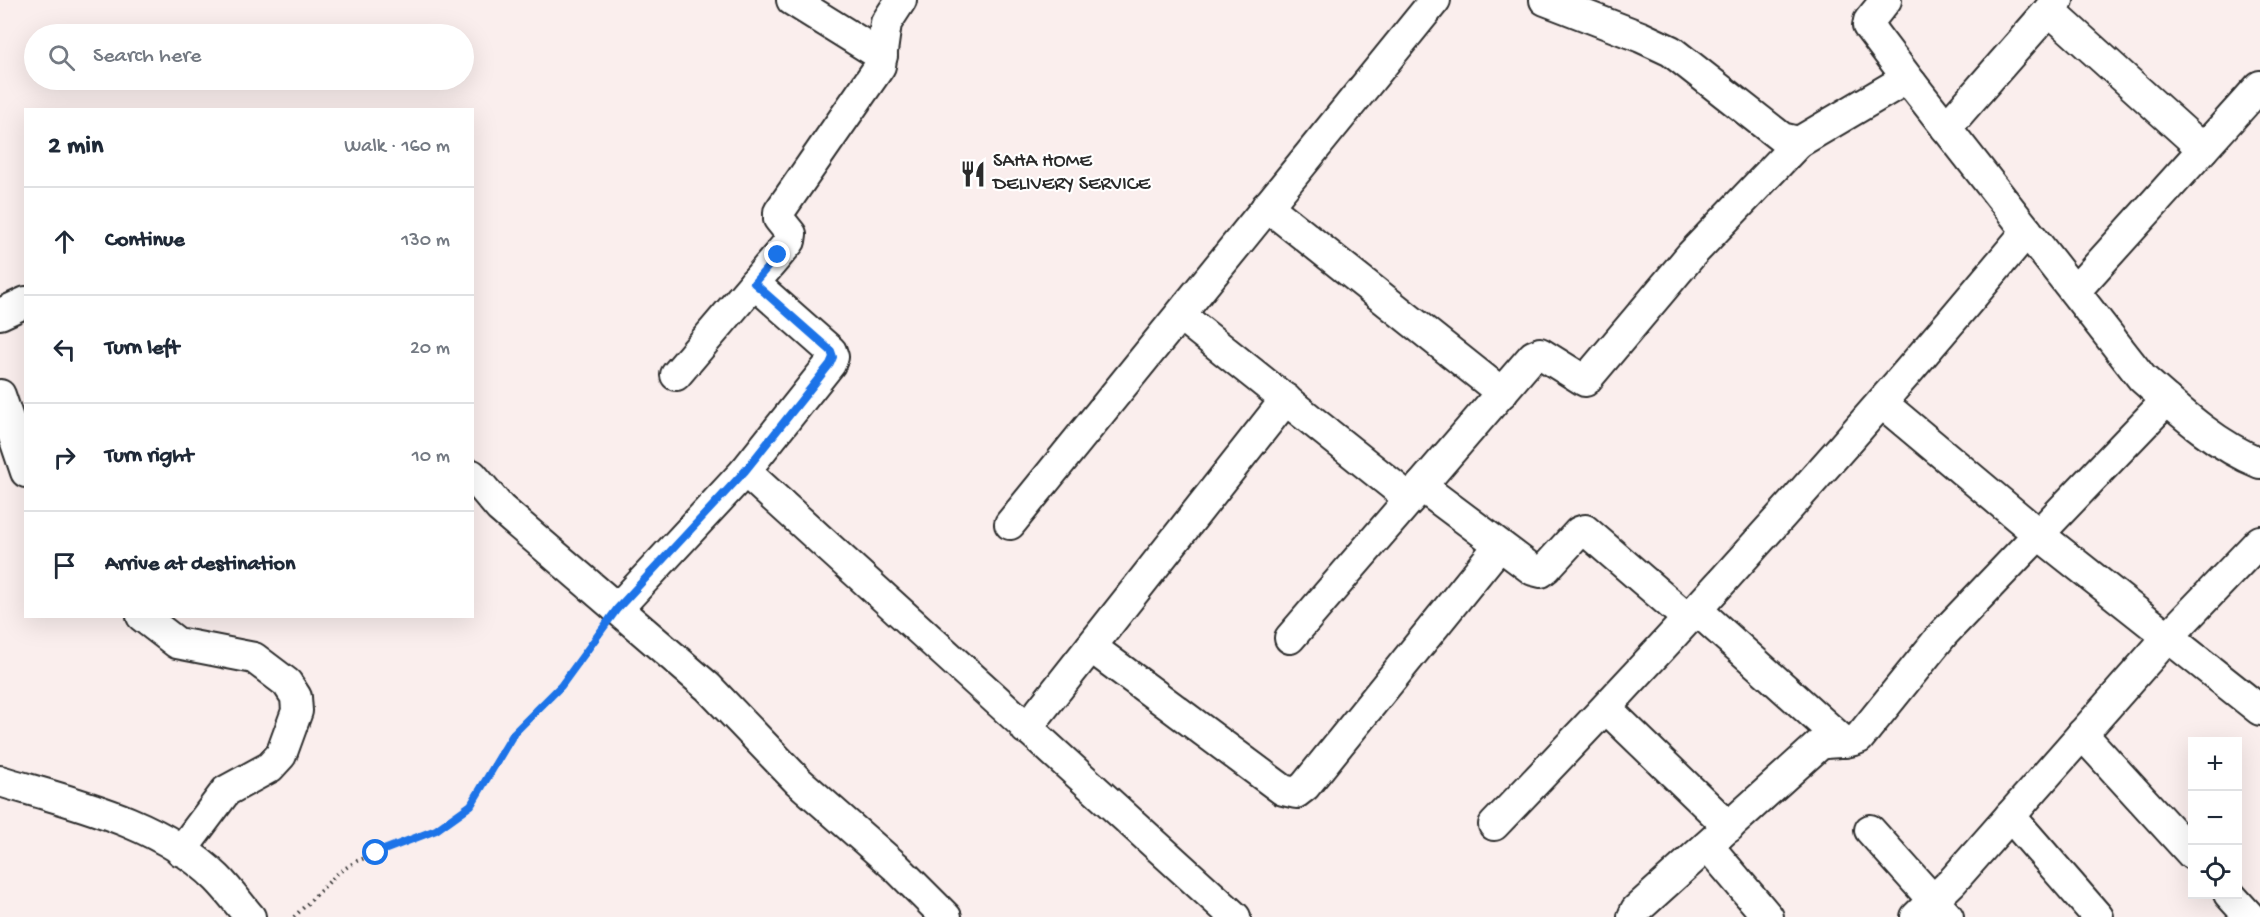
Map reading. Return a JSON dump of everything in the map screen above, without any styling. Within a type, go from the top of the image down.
[{"type":"street","points":[[792,0],[882,56]]},
{"type":"street","points":[[676,375],[792,238],[779,219],[779,212],[880,66],[886,23],[901,0]]},
{"type":"street","points":[[1010,524],[1435,0]]},
{"type":"street","points":[[1545,0],[1671,51],[1782,138],[1799,142]]},
{"type":"street","points":[[1886,0],[1869,21],[1868,26],[2142,378],[2185,416],[2234,450],[2260,463]]},
{"type":"street","points":[[1946,128],[2053,5],[2203,149]]},
{"type":"street","points":[[1290,638],[1540,352],[1585,381],[1691,255],[1799,142],[1899,82],[1906,81],[1912,84]]},
{"type":"street","points":[[2075,291],[2260,86]]},
{"type":"street","points":[[1267,206],[1502,393]]},
{"type":"street","points":[[1494,825],[1606,709],[1693,614],[1882,403],[2027,231]]},
{"type":"street","points":[[617,609],[745,471],[833,357],[831,351],[754,283]]},
{"type":"street","points":[[0,314],[24,303]]},
{"type":"street","points":[[1181,316],[1286,399],[1416,492],[1533,570],[1541,572],[1579,532],[1585,530],[1693,614],[1844,742]]},
{"type":"street","points":[[0,395],[24,466]]},
{"type":"street","points":[[1026,729],[1286,399]]},
{"type":"street","points":[[1633,917],[1636,910],[1819,746],[1828,742],[1844,742],[1859,738],[1943,634],[2037,533],[2167,400]]},
{"type":"street","points":[[1882,403],[2037,533],[2260,710]]},
{"type":"street","points":[[745,471],[1235,917]]},
{"type":"street","points":[[474,477],[500,508],[708,687],[798,781],[897,867],[946,917]]},
{"type":"street","points":[[1870,830],[1932,911],[2010,816],[2167,638],[2260,541]]},
{"type":"street","points":[[1091,647],[1283,790],[1296,793],[1305,786],[1499,546]]},
{"type":"street","points":[[144,618],[160,633],[177,643],[254,658],[287,683],[296,697],[297,711],[281,755],[270,767],[226,791],[181,851]]},
{"type":"street","points":[[1606,709],[1718,836],[1767,917]]},
{"type":"street","points":[[2082,734],[2188,849]]},
{"type":"street","points":[[0,781],[112,815],[181,851],[216,877],[250,917]]},
{"type":"street","points":[[2010,816],[2098,917]]},
{"type":"street","points":[[2234,899],[2250,917]]},
{"type":"path","points":[[294,917],[339,872],[357,861],[436,830],[471,805],[514,733],[561,686],[617,609]]},
{"type":"place","name":"SAHA HOME DELIVERY SERVICE","points":[[973,174]]},
{"type":"route","points":[[376,853],[436,830],[471,805],[514,733],[561,686],[617,609],[745,471],[830,364],[833,357],[831,351],[754,283],[778,255]]}]
